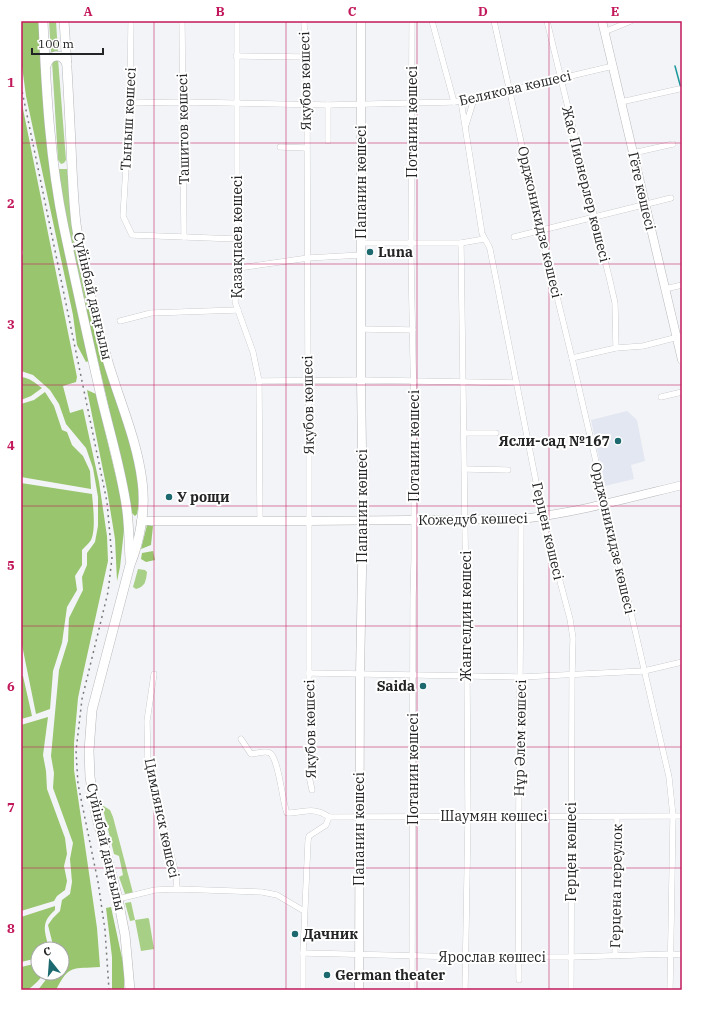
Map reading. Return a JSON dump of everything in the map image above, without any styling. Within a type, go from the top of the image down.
[{"type":"main road","name":"Сүйінбай даңғылы","points":[[43,21],[54,159],[65,233],[128,512],[130,564]]},
{"type":"main road","name":"Сүйінбай даңғылы","points":[[64,21],[72,158],[72,185],[76,223],[84,264],[108,359],[139,463],[142,482],[143,500],[135,552],[130,564],[92,710],[89,751],[90,777],[96,814],[126,935],[130,990]]},
{"type":"main road","name":"Папанин көшесі","points":[[359,990],[360,674],[363,520],[361,380],[361,21]]},
{"type":"main road","name":"Гёте көшесі","points":[[602,21],[665,289],[679,337],[682,360]]},
{"type":"main road","points":[[46,66],[47,61],[56,55],[65,59],[67,64]]},
{"type":"main road","points":[[54,159],[59,166],[63,167],[68,165],[72,158]]},
{"type":"main road","name":"Кожедуб көшесі","points":[[141,520],[308,521],[521,519],[543,517],[605,504],[682,485]]},
{"type":"street","name":"Тыныш көшесі","points":[[132,21],[130,103],[122,216],[132,235],[184,237]]},
{"type":"street","name":"Ташитов көшесі","points":[[182,21],[184,237]]},
{"type":"street","name":"Қазақпаев көшесі","points":[[236,21],[237,239],[239,268],[235,302],[253,352],[259,381],[260,521]]},
{"type":"street","name":"Якубов көшесі","points":[[304,21],[307,105],[309,776],[312,790]]},
{"type":"street","name":"Потанин көшесі","points":[[412,21],[411,242],[414,382],[412,990]]},
{"type":"street","points":[[432,21],[454,102]]},
{"type":"street","name":"Орджоникидзе көшесі","points":[[494,21],[541,231],[572,358],[669,778],[673,816],[670,990]]},
{"type":"street","name":"Жас Пионерлер көшесі","points":[[547,21],[615,303],[616,348]]},
{"type":"street","points":[[604,32],[631,21]]},
{"type":"street","points":[[236,56],[305,57]]},
{"type":"street","name":"Белякова көшесі","points":[[130,103],[183,102],[328,105],[454,102],[510,91],[612,66]]},
{"type":"street","points":[[621,102],[679,90]]},
{"type":"street","points":[[466,127],[474,99]]},
{"type":"street","name":"Герцен көшесі","points":[[461,101],[482,233],[490,249],[543,517],[570,619],[573,638],[571,990]]},
{"type":"street","points":[[328,105],[328,141]]},
{"type":"street","points":[[633,153],[673,144]]},
{"type":"street","points":[[280,147],[306,148]]},
{"type":"street","points":[[514,237],[671,198]]},
{"type":"street","points":[[184,237],[237,239]]},
{"type":"street","points":[[361,243],[461,243],[484,239]]},
{"type":"street","name":"Жангелдин көшесі","points":[[461,243],[462,382],[466,520],[468,816],[465,990]]},
{"type":"street","points":[[239,268],[308,258],[361,256]]},
{"type":"street","points":[[665,289],[682,285]]},
{"type":"street","points":[[120,321],[151,313],[238,310]]},
{"type":"street","points":[[361,329],[413,330]]},
{"type":"street","points":[[572,358],[616,348],[643,346],[679,337]]},
{"type":"street","points":[[259,381],[361,380],[517,383]]},
{"type":"street","points":[[661,397],[682,392]]},
{"type":"street","points":[[464,433],[496,433]]},
{"type":"street","points":[[464,469],[508,470]]},
{"type":"street","name":"Нұр Әлем көшесі","points":[[519,980],[518,816],[521,677],[521,519]]},
{"type":"street","points":[[309,673],[521,677],[644,671],[682,662]]},
{"type":"street","name":"Цимлянск көшесі","points":[[154,674],[147,721],[148,764],[176,874],[177,890]]},
{"type":"street","points":[[241,739],[251,754],[266,751],[272,755],[277,768],[284,806],[287,813],[296,813],[307,810],[322,812],[329,817],[326,824],[309,836],[304,911],[303,990]]},
{"type":"street","name":"Герцена переулок","points":[[615,955],[617,816]]},
{"type":"street","name":"Шаумян көшесі","points":[[329,817],[682,816]]},
{"type":"street","points":[[118,899],[155,890],[262,892],[277,895],[304,911]]},
{"type":"street","name":"Ярослав көшесі","points":[[303,953],[466,957],[682,955]]},
{"type":"shaded area","name":"Ясли-сад №167","points":[[627,411],[637,420],[645,461],[631,465],[634,479],[605,486],[591,420]]},
{"type":"green space","points":[[21,21],[39,21],[47,133],[89,361],[86,362],[77,345],[73,315],[26,96],[21,59]]},
{"type":"green space","points":[[49,21],[56,21],[58,52],[51,53]]},
{"type":"green space","points":[[58,59],[66,160],[61,164],[58,160],[52,61]]},
{"type":"green space","points":[[21,99],[77,377],[76,382],[63,386],[70,413],[83,409],[99,482],[107,536],[108,561],[78,698],[74,743],[74,770],[97,928],[100,967],[78,968],[70,972],[70,941],[52,941],[48,925],[60,911],[62,900],[70,894],[72,882],[70,859],[73,843],[53,788],[54,773],[51,756],[59,670],[68,641],[69,618],[83,590],[82,577],[87,565],[87,553],[95,542],[98,526],[98,497],[93,468],[86,448],[66,424],[59,404],[50,390],[33,375],[21,371],[21,259],[23,253],[21,245]]},
{"type":"green space","points":[[58,169],[67,169],[78,258],[88,306],[85,306],[73,256]]},
{"type":"green space","points":[[85,306],[88,306],[138,469],[140,498],[137,514],[135,516],[132,513],[127,485]]},
{"type":"green space","points":[[21,377],[30,380],[42,388],[31,396],[21,400]]},
{"type":"green space","points":[[87,390],[96,394],[124,510],[124,530],[117,581],[115,539]]},
{"type":"green space","points":[[45,392],[54,406],[62,430],[67,432],[72,445],[83,456],[90,471],[91,489],[21,477],[21,404],[34,400]]},
{"type":"green space","points":[[21,483],[92,494],[94,524],[93,536],[82,550],[82,565],[75,576],[77,590],[67,607],[62,643],[53,671],[50,709],[36,714],[21,640]]},
{"type":"green space","points":[[147,525],[153,526],[151,545],[141,549]]},
{"type":"green space","points":[[153,551],[155,560],[146,562],[141,559],[142,553]]},
{"type":"green space","points":[[138,569],[145,570],[147,572],[144,583],[141,587],[136,589],[133,587]]},
{"type":"green space","points":[[21,676],[23,676],[32,716],[21,719]]},
{"type":"green space","points":[[48,717],[43,755],[47,789],[65,838],[67,854],[64,866],[67,881],[65,890],[57,896],[54,901],[21,911],[21,725]]},
{"type":"green space","points":[[102,805],[110,810],[113,817],[133,893],[125,894],[119,877],[123,875],[119,856],[114,854]]},
{"type":"green space","points":[[131,902],[135,920],[130,921],[125,903]]},
{"type":"green space","points":[[55,906],[55,910],[45,923],[47,941],[30,941],[30,960],[21,962],[21,917]]},
{"type":"green space","points":[[111,907],[124,967],[124,990],[112,990],[112,957],[106,908]]},
{"type":"green space","points":[[149,919],[154,949],[141,951],[135,920]]},
{"type":"green space","points":[[30,965],[30,981],[38,981],[28,990],[21,990],[21,967]]},
{"type":"green space","points":[[45,981],[62,981],[56,990],[38,990]]},
{"type":"waterway","points":[[675,66],[682,92]]},
{"type":"railway","points":[[21,86],[107,502],[112,558],[108,592],[82,699],[76,751],[78,784],[98,882],[105,930],[109,990]]},
{"type":"place","name":"Luna","points":[[370,252]]},
{"type":"place","name":"Ясли-сад №167","points":[[618,441]]},
{"type":"place","name":"У рощи","points":[[169,497]]},
{"type":"place","name":"Saida","points":[[423,686]]},
{"type":"place","name":"Дачник","points":[[295,934]]},
{"type":"place","name":"German theater","points":[[327,975]]}]
